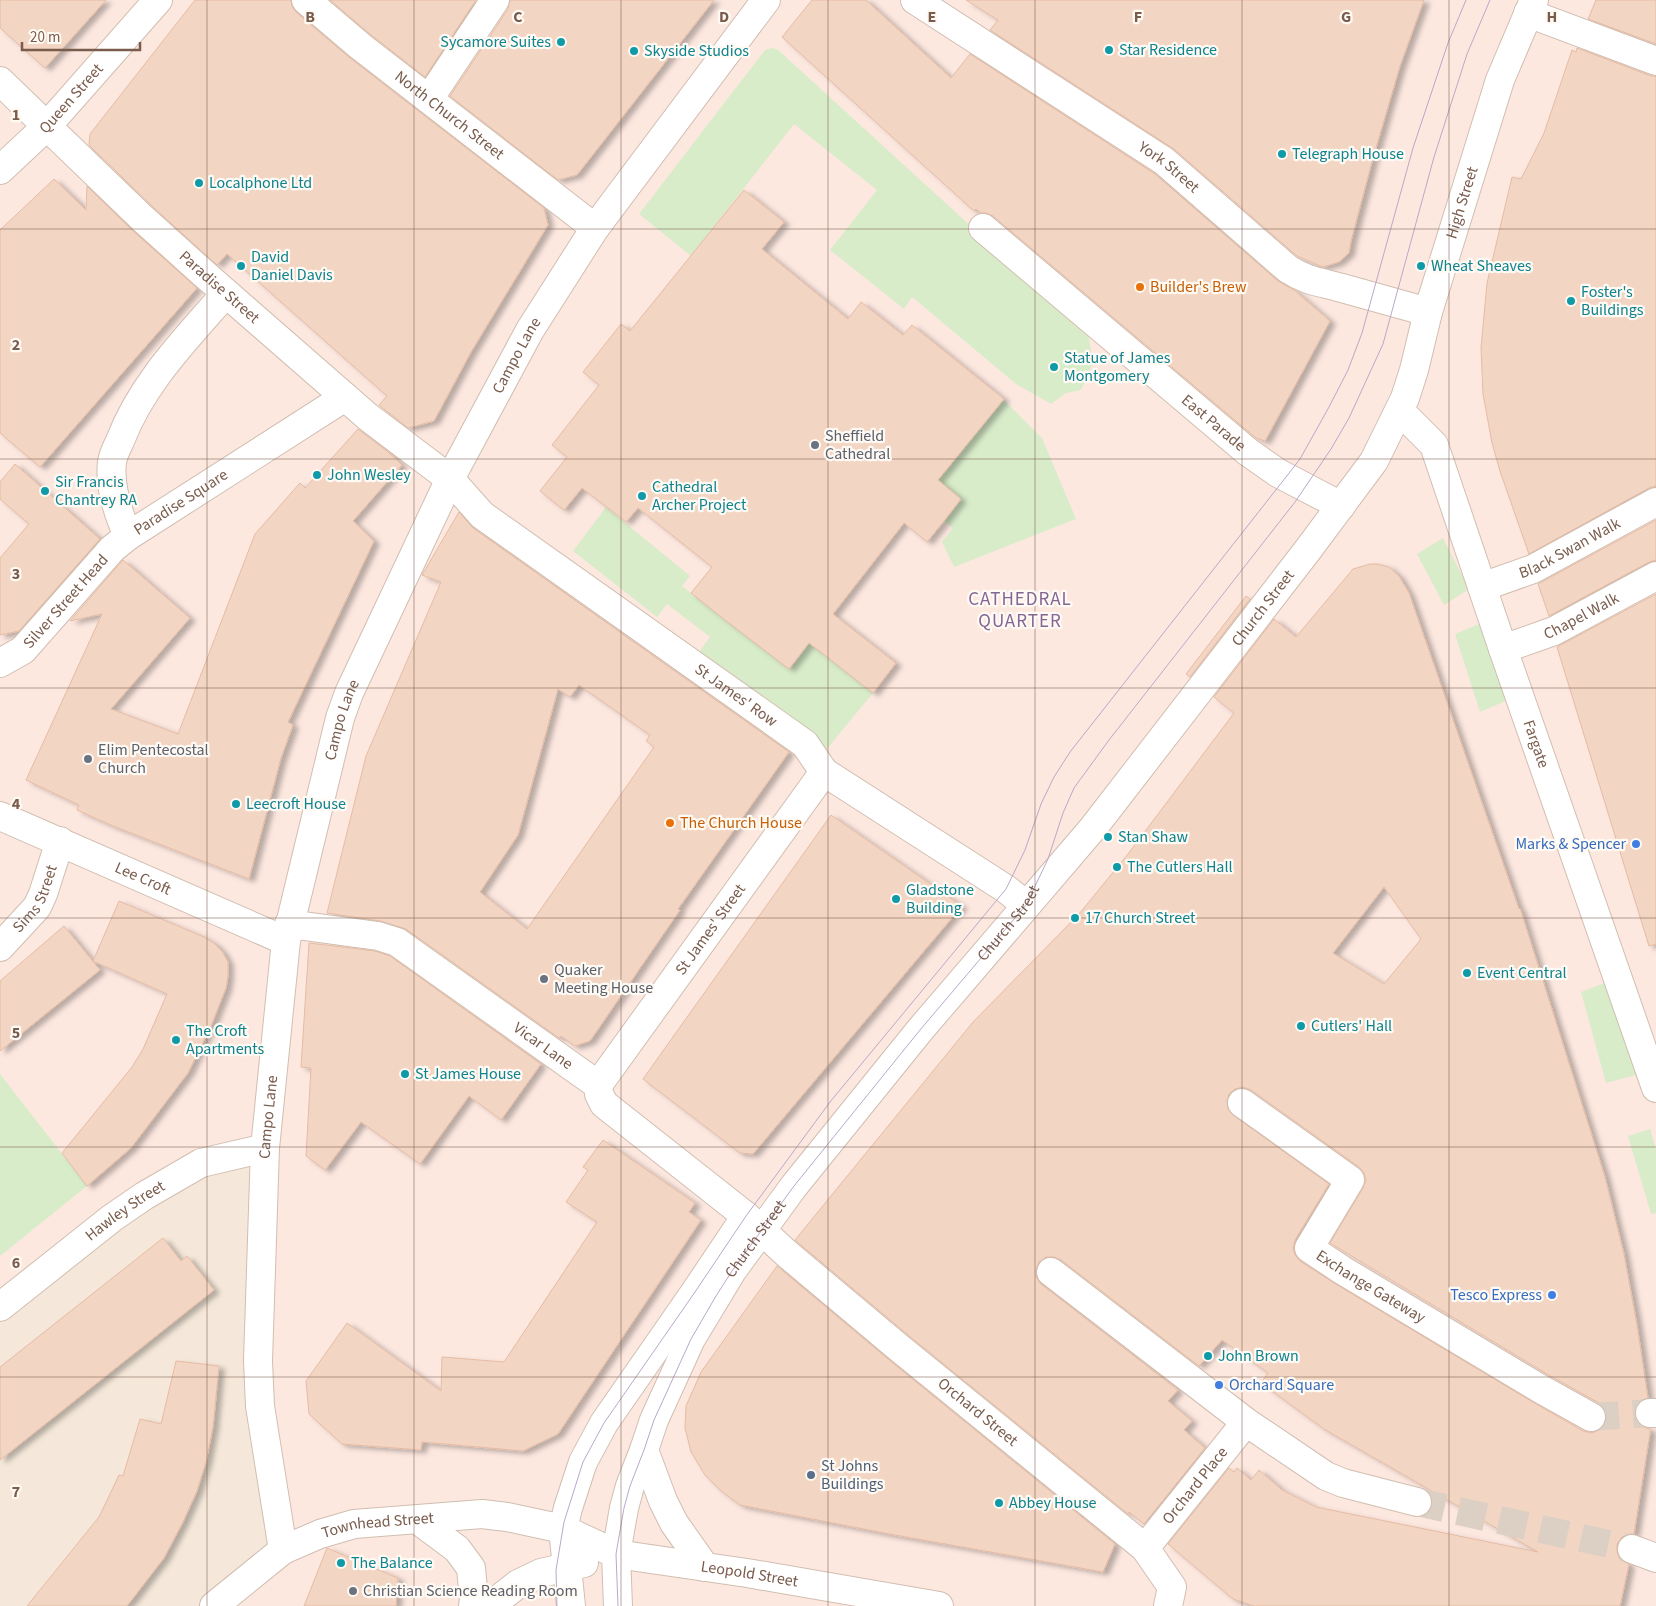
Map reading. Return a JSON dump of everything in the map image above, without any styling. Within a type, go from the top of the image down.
[{"type":"street","name":"Queen Street","points":[[0,170],[47,126],[158,0]]},
{"type":"street","name":"North Church Street","points":[[306,0],[360,46],[595,228]]},
{"type":"street","points":[[429,99],[494,0]]},
{"type":"street","name":"Campo Lane","points":[[282,1550],[260,1406],[258,1360],[265,1148],[287,932],[340,718],[349,693],[450,479],[530,330],[595,228],[766,0]]},
{"type":"street","name":"York Street","points":[[916,0],[1164,161],[1288,269],[1299,276],[1312,282],[1428,312]]},
{"type":"street","points":[[1531,7],[1656,61]]},
{"type":"street","name":"High Street","points":[[1400,411],[1414,370],[1428,312],[1500,80],[1531,7]]},
{"type":"street","name":"Paradise Street","points":[[0,81],[142,218],[226,294],[368,417],[450,479]]},
{"type":"street","name":"East Parade","points":[[983,228],[1248,452],[1278,473],[1340,506]]},
{"type":"street","name":"Paradise Square","points":[[226,294],[158,373],[139,400],[124,429],[112,461],[113,490],[120,517],[128,536],[345,397]]},
{"type":"street","name":"Church Street","points":[[563,1529],[583,1462],[604,1423],[695,1292],[753,1223],[800,1178],[914,1037],[1093,828],[1374,461],[1400,411]]},
{"type":"street","name":"Fargate","points":[[1400,411],[1434,445],[1502,649],[1656,1088]]},
{"type":"street","name":"St James' Row","points":[[450,479],[482,515],[804,744],[824,772],[1006,889],[1026,905]]},
{"type":"street","name":"Black Swan Walk","points":[[1482,587],[1533,570],[1656,502]]},
{"type":"street","name":"Silver Street Head","points":[[0,663],[23,650],[112,549],[128,536]]},
{"type":"street","name":"Chapel Walk","points":[[1502,649],[1554,631],[1656,576]]},
{"type":"street","name":"St James' Street","points":[[598,1085],[824,772]]},
{"type":"street","name":"Lee Croft","points":[[0,816],[60,842],[287,932]]},
{"type":"street","name":"Sims Street","points":[[0,947],[37,907],[60,842]]},
{"type":"street","name":"Vicar Lane","points":[[287,932],[378,936],[397,942],[598,1085]]},
{"type":"street","points":[[598,1085],[599,1094],[604,1104],[753,1223]]},
{"type":"street","name":"Exchange Gateway","points":[[1242,1103],[1350,1180],[1309,1248],[1350,1276],[1539,1388],[1591,1416]]},
{"type":"street","name":"Hawley Street","points":[[0,1307],[112,1218],[144,1196],[201,1163],[265,1148]]},
{"type":"street","name":"Church Street","points":[[618,1606],[616,1554],[630,1486],[654,1420],[691,1339],[732,1271],[753,1223]]},
{"type":"street","name":"Orchard Street","points":[[753,1223],[898,1347],[1144,1548],[1172,1586],[1168,1606]]},
{"type":"street","points":[[1051,1272],[1246,1422],[1326,1476],[1343,1483],[1417,1502]]},
{"type":"street","name":"Orchard Place","points":[[1144,1548],[1246,1422]]},
{"type":"street","points":[[644,1450],[663,1501],[674,1523],[705,1566]]},
{"type":"street","name":"Townhead Street","points":[[214,1606],[282,1550],[320,1534],[354,1524],[482,1514],[508,1517],[563,1529]]},
{"type":"street","points":[[418,1520],[457,1549],[470,1568],[473,1606]]},
{"type":"street","points":[[563,1529],[571,1606]]},
{"type":"street","name":"Leopold Street","points":[[563,1529],[616,1554],[705,1566],[939,1606]]},
{"type":"street","points":[[490,1606],[518,1584],[540,1573],[616,1554]]},
{"type":"shaded area","points":[[0,0],[1656,0],[1656,1606],[214,1606],[283,1550],[260,1406],[265,1148],[201,1163],[0,1307]]},
{"type":"shaded area","points":[[286,941],[283,1550],[214,1606],[0,1606],[0,1307]]},
{"type":"green space","points":[[777,49],[1088,333],[1093,363],[1081,390],[1066,393],[1051,404],[1016,384],[912,297],[904,309],[830,250],[877,190],[794,124],[691,256],[639,214],[765,50]]},
{"type":"green space","points":[[1003,399],[1042,438],[1076,519],[954,567],[942,542],[953,528],[944,521],[961,499],[938,480]]},
{"type":"green space","points":[[606,507],[690,576],[682,586],[789,669],[809,643],[873,693],[826,750],[696,656],[710,637],[667,604],[657,617],[573,551]]},
{"type":"green space","points":[[1443,538],[1469,589],[1444,605],[1417,554]]},
{"type":"green space","points":[[1479,624],[1508,700],[1480,712],[1455,634]]},
{"type":"green space","points":[[1607,982],[1636,1075],[1606,1083],[1581,992]]},
{"type":"green space","points":[[0,1074],[87,1186],[0,1256]]},
{"type":"green space","points":[[1650,1129],[1656,1149],[1656,1213],[1651,1214],[1628,1136]]},
{"type":"building","points":[[0,0],[106,0],[45,68],[0,28]]},
{"type":"building","points":[[195,0],[291,0],[296,12],[350,58],[544,208],[548,225],[471,352],[434,421],[408,428],[379,405],[387,396],[227,254],[217,265],[89,145],[90,134]]},
{"type":"building","points":[[330,0],[476,0],[425,77]]},
{"type":"building","points":[[510,0],[714,0],[577,175],[558,180],[450,96],[508,9]]},
{"type":"building","points":[[812,0],[866,0],[951,78],[970,54],[1155,174],[1278,281],[1294,290],[1330,321],[1265,441],[1256,438],[993,216],[981,213],[976,209],[974,211],[782,37]]},
{"type":"building","points":[[966,0],[1424,0],[1400,66],[1373,158],[1349,253],[1339,262],[1323,267],[1297,256],[1174,149],[990,30],[998,20]]},
{"type":"building","points":[[1596,0],[1656,0],[1656,44],[1588,19]]},
{"type":"building","points":[[1577,48],[1651,76],[1656,76],[1656,486],[1649,488],[1529,554],[1500,471],[1492,443],[1483,394],[1481,348],[1487,283],[1512,177],[1521,179],[1544,133],[1572,50],[1576,52]]},
{"type":"building","points":[[54,179],[86,210],[87,186],[132,230],[197,288],[40,467],[0,433],[0,230]]},
{"type":"building","name":"Sheffield Cathedral","points":[[744,190],[784,222],[762,249],[848,319],[861,302],[903,335],[912,325],[1004,399],[938,480],[961,499],[944,521],[927,542],[904,523],[833,614],[896,663],[873,693],[809,643],[789,669],[725,620],[691,593],[712,567],[638,508],[626,522],[582,488],[564,510],[540,491],[567,457],[552,445],[599,385],[583,372],[621,324],[630,331]]},
{"type":"building","points":[[358,429],[402,465],[353,521],[374,541],[288,722],[293,725],[281,758],[249,879],[113,826],[77,810],[79,805],[26,780],[102,614],[70,621],[123,560],[190,618],[111,709],[178,734],[255,534],[300,483],[305,488]]},
{"type":"building","points":[[15,464],[100,539],[19,631],[0,635],[0,558],[29,524],[0,499],[0,482]]},
{"type":"building","points":[[459,512],[473,528],[789,752],[678,909],[680,910],[590,1041],[575,1046],[561,1036],[559,1038],[406,929],[380,921],[327,913],[366,756],[441,582],[422,575]],"holes":[[[579,685],[650,735],[646,741],[654,747],[527,929],[480,892],[518,835],[558,689],[570,697]]]},
{"type":"building","points":[[1656,520],[1656,560],[1549,616],[1538,584]]},
{"type":"building","points":[[1370,564],[1389,567],[1399,576],[1409,593],[1520,908],[1605,1177],[1624,1254],[1648,1398],[1642,1400],[1637,1405],[1634,1413],[1637,1421],[1643,1427],[1650,1429],[1634,1534],[1622,1537],[1617,1544],[1617,1552],[1620,1559],[1629,1564],[1620,1606],[1254,1606],[1233,1599],[1168,1544],[1229,1468],[1234,1472],[1237,1468],[1251,1480],[1259,1470],[1282,1490],[1316,1507],[1538,1552],[1324,1429],[1261,1383],[1268,1373],[1222,1340],[1199,1366],[1061,1260],[1054,1257],[1046,1257],[1039,1262],[1036,1269],[1036,1277],[1041,1284],[1178,1390],[1168,1401],[1192,1421],[1184,1430],[1205,1448],[1144,1524],[1129,1512],[1128,1514],[908,1335],[795,1240],[973,1022],[1079,914],[1128,854],[1234,713],[1214,697],[1274,619],[1296,637],[1353,569]],"holes":[[[1384,887],[1421,939],[1384,984],[1333,953]],[[1243,1087],[1251,1090],[1359,1167],[1364,1173],[1366,1180],[1363,1188],[1330,1243],[1547,1374],[1599,1403],[1607,1416],[1604,1425],[1592,1433],[1583,1431],[1300,1261],[1295,1255],[1293,1248],[1295,1240],[1329,1184],[1233,1115],[1228,1109],[1227,1101],[1229,1094],[1235,1089]]]},
{"type":"building","points":[[1656,594],[1656,944],[1649,946],[1557,647]]},
{"type":"building","points":[[1246,596],[1250,599],[1190,677],[1186,674]]},
{"type":"building","points":[[831,815],[962,906],[753,1154],[740,1153],[643,1079]]},
{"type":"building","name":"The Croft Apartments","points":[[119,901],[204,937],[215,944],[222,951],[228,962],[228,976],[226,988],[211,1026],[188,1073],[131,1148],[87,1186],[62,1153],[132,1067],[143,1049],[167,994],[93,961]]},
{"type":"building","points":[[64,926],[100,970],[0,1051],[0,981]]},
{"type":"building","points":[[309,943],[375,951],[390,956],[541,1064],[501,1120],[469,1096],[420,1164],[361,1122],[325,1170],[306,1156],[311,1068],[301,1067]]},
{"type":"building","points":[[603,1140],[695,1203],[689,1212],[701,1220],[558,1434],[523,1451],[422,1442],[421,1450],[342,1444],[309,1414],[306,1381],[347,1323],[441,1391],[442,1357],[504,1362],[597,1222],[566,1202],[588,1170],[583,1167]]},
{"type":"building","points":[[163,1238],[181,1261],[187,1256],[214,1290],[0,1460],[0,1367]]},
{"type":"building","points":[[777,1266],[1115,1544],[1103,1572],[740,1505],[721,1491],[705,1475],[691,1452],[685,1428],[686,1406],[701,1372]]},
{"type":"building","points":[[176,1361],[219,1366],[213,1427],[206,1462],[197,1491],[164,1558],[127,1606],[27,1606],[99,1517],[119,1475],[123,1476],[140,1419],[161,1424]]},
{"type":"building","name":"The Balance","points":[[327,1548],[398,1578],[396,1606],[304,1606]]},
{"type":"tunnel","points":[[1591,1417],[1650,1413]]},
{"type":"tunnel","points":[[1417,1502],[1632,1549]]},
{"type":"tram line","points":[[557,1606],[556,1570],[564,1522],[583,1462],[604,1423],[746,1216],[830,1102],[1006,889],[1025,850],[1041,804],[1054,777],[1070,752],[1300,459],[1348,370],[1362,333],[1413,148],[1448,43],[1466,0]]},
{"type":"tram line","points":[[618,1606],[616,1554],[630,1486],[654,1420],[691,1339],[716,1296],[794,1186],[920,1030],[1026,905],[1048,859],[1063,813],[1074,788],[1109,740],[1295,502],[1331,449],[1349,418],[1383,344],[1434,157],[1467,54],[1490,0]]},
{"type":"place","name":"Sycamore Suites","points":[[561,42]]},
{"type":"place","name":"Star Residence","points":[[1109,50]]},
{"type":"place","name":"Skyside Studios","points":[[634,51]]},
{"type":"place","name":"Telegraph House","points":[[1282,154]]},
{"type":"place","name":"Localphone Ltd","points":[[199,183]]},
{"type":"place","name":"David Daniel Davis","points":[[241,266]]},
{"type":"place","name":"Wheat Sheaves","points":[[1421,266]]},
{"type":"place","name":"Builder's Brew","points":[[1140,287]]},
{"type":"place","name":"Foster's Buildings","points":[[1571,301]]},
{"type":"place","name":"Statue of James Montgomery","points":[[1054,367]]},
{"type":"place","name":"Sheffield Cathedral","points":[[815,445]]},
{"type":"place","name":"John Wesley","points":[[317,475]]},
{"type":"place","name":"Sir Francis Chantrey RA","points":[[45,491]]},
{"type":"place","name":"Cathedral Archer Project","points":[[642,496]]},
{"type":"place","name":"Elim Pentecostal Church","points":[[88,759]]},
{"type":"place","name":"Leecroft House","points":[[236,804]]},
{"type":"place","name":"The Church House","points":[[670,823]]},
{"type":"place","name":"Stan Shaw","points":[[1108,837]]},
{"type":"place","name":"Marks & Spencer","points":[[1636,844]]},
{"type":"place","name":"The Cutlers Hall","points":[[1117,867]]},
{"type":"place","name":"Gladstone Building","points":[[896,899]]},
{"type":"place","name":"17 Church Street","points":[[1075,918]]},
{"type":"place","name":"Event Central","points":[[1467,973]]},
{"type":"place","name":"Quaker Meeting House","points":[[544,979]]},
{"type":"place","name":"Cutlers' Hall","points":[[1301,1026]]},
{"type":"place","name":"The Croft Apartments","points":[[176,1040]]},
{"type":"place","name":"St James House","points":[[405,1074]]},
{"type":"place","name":"Tesco Express","points":[[1552,1295]]},
{"type":"place","name":"John Brown","points":[[1208,1356]]},
{"type":"place","name":"Orchard Square","points":[[1219,1385]]},
{"type":"place","name":"St Johns Buildings","points":[[811,1475]]},
{"type":"place","name":"Abbey House","points":[[999,1503]]},
{"type":"place","name":"The Balance","points":[[341,1563]]},
{"type":"place","name":"Christian Science Reading Room","points":[[353,1591]]},
{"type":"district","name":"CATHEDRAL QUARTER","points":[[1020,610]]}]
